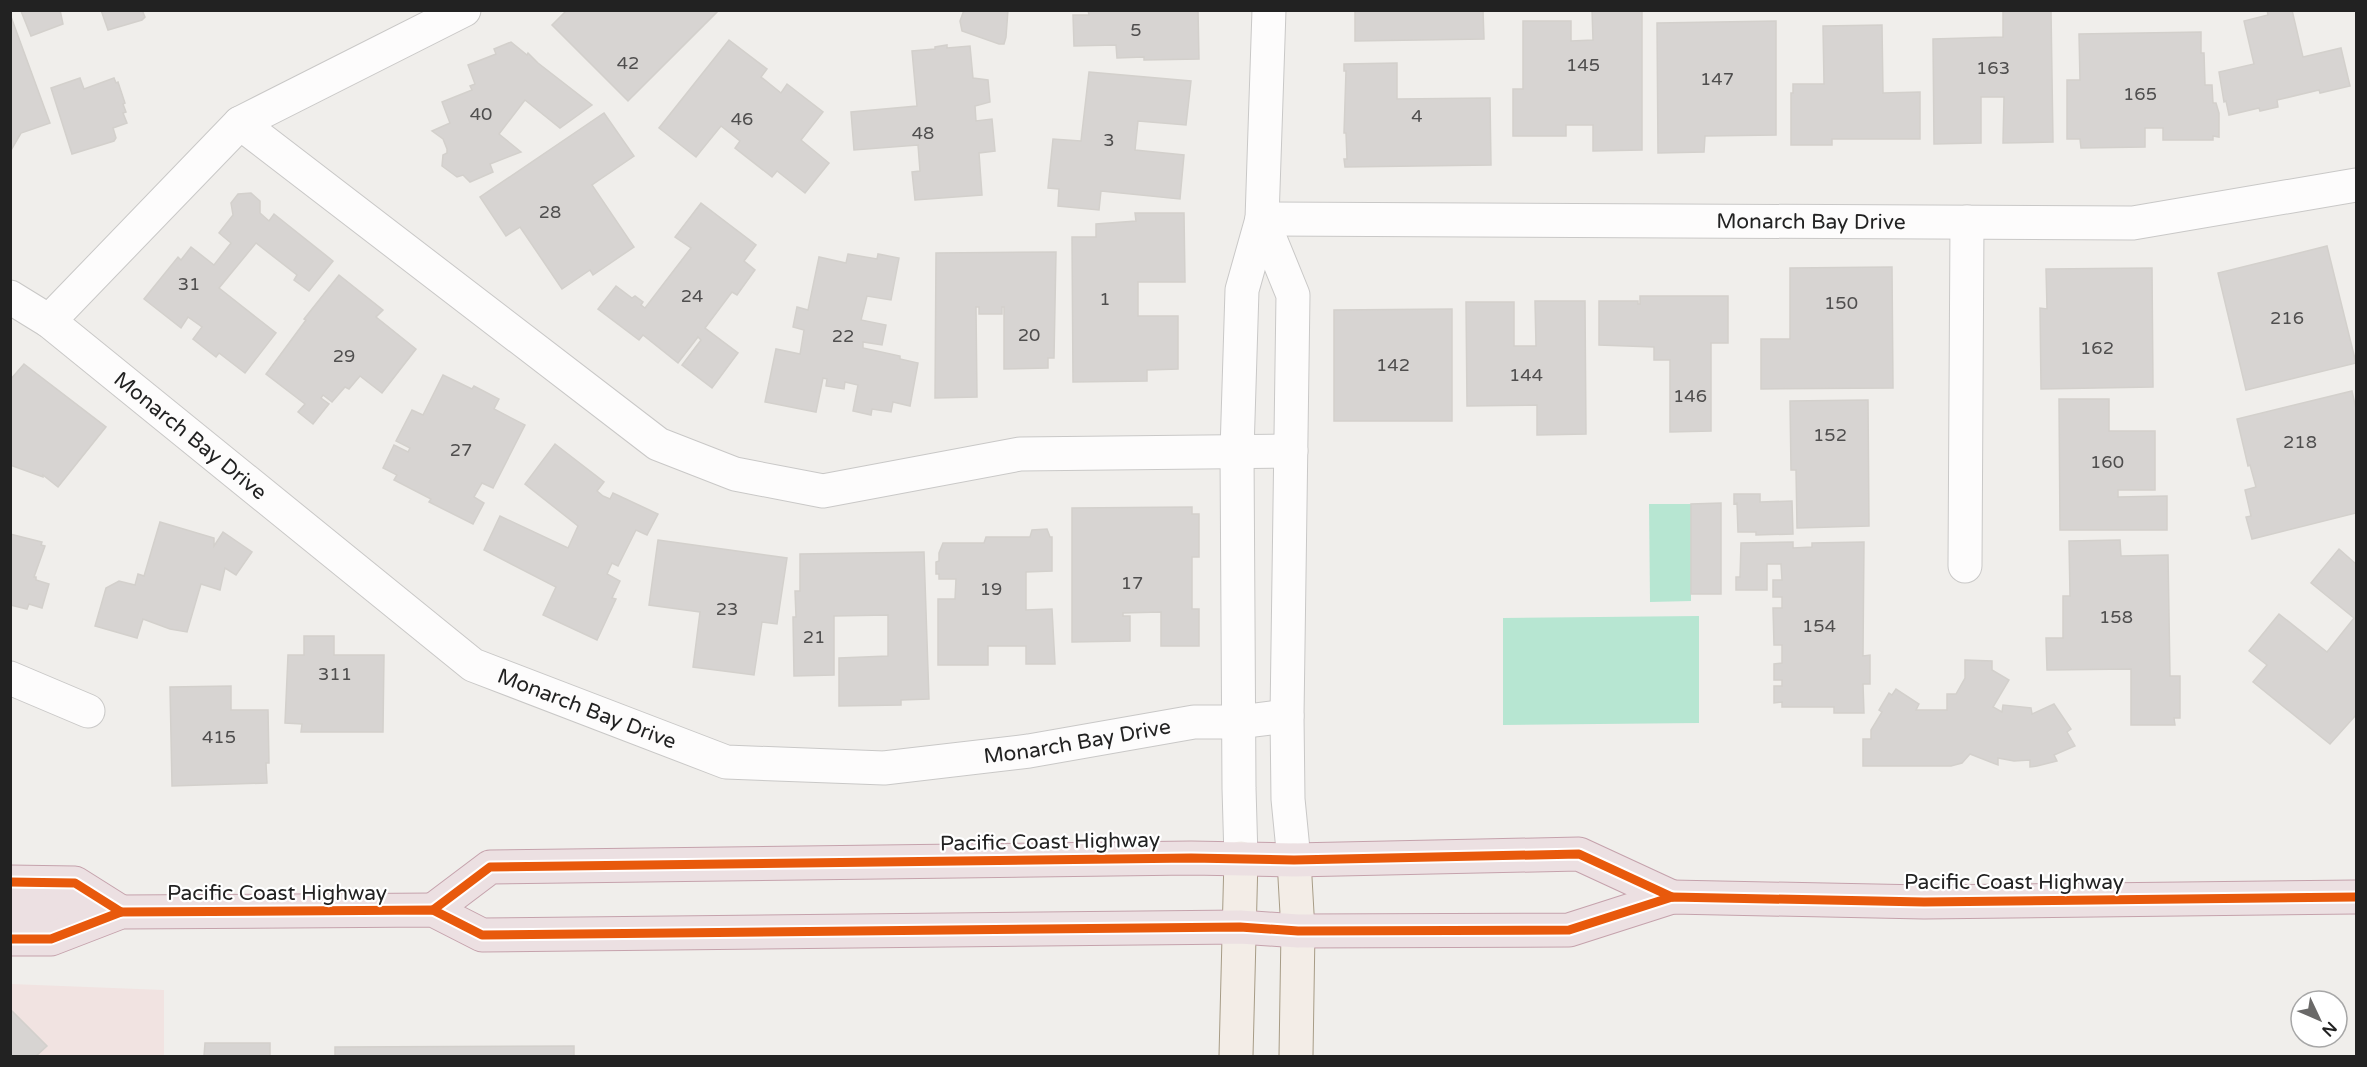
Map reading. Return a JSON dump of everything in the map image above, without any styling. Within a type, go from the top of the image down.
[{"type":"highway","name":"Pacific Coast Highway","points":[[433,910],[490,867],[1241,858],[1294,860],[1579,854],[1672,897]]},
{"type":"highway","points":[[10,882],[75,884],[114,907]]},
{"type":"highway","name":"Pacific Coast Highway","points":[[10,939],[51,939],[114,907],[433,910],[482,935],[1240,927],[1298,932],[1569,930],[1672,897],[1924,902],[2356,897]]},
{"type":"highway","points":[[10,914],[114,907]]},
{"type":"main road","points":[[1236,1056],[1241,858]]},
{"type":"main road","points":[[1294,860],[1298,932],[1296,1056]]},
{"type":"street","points":[[49,321],[240,123],[464,10]]},
{"type":"street","points":[[1241,858],[1237,451],[1242,290],[1262,219],[1269,10]]},
{"type":"street","points":[[240,123],[658,444],[735,474],[823,491],[1020,454],[1291,451]]},
{"type":"street","name":"Monarch Bay Drive","points":[[1262,219],[2133,223],[2356,185]]},
{"type":"street","points":[[1262,219],[1293,295],[1287,716],[1288,799],[1294,860]]},
{"type":"street","points":[[1965,566],[1967,222]]},
{"type":"street","name":"Monarch Bay Drive","points":[[10,297],[49,321],[473,666],[726,762],[885,768],[1029,751],[1194,722],[1239,722],[1287,716]]},
{"type":"street","points":[[10,678],[88,711]]},
{"type":"shaded area","points":[[11,984],[164,990],[164,1056],[11,1056]]},
{"type":"green space","points":[[1649,504],[1691,504],[1691,601],[1650,602]]},
{"type":"green space","points":[[1699,616],[1699,723],[1503,725],[1503,618]]},
{"type":"building","points":[[60,10],[63,24],[31,36],[21,11]]},
{"type":"building","points":[[101,10],[142,10],[145,17],[142,20],[108,30]]},
{"type":"building","points":[[567,10],[716,10],[717,12],[628,101],[552,25]]},
{"type":"building","points":[[964,10],[1008,10],[1004,44],[962,31],[960,21]]},
{"type":"building","points":[[1088,10],[1198,10],[1199,59],[1117,58],[1116,45],[1074,46],[1073,15],[1089,15]]},
{"type":"building","points":[[1355,10],[1483,10],[1484,39],[1355,41]]},
{"type":"building","points":[[1592,10],[1642,10],[1642,150],[1593,151],[1593,125],[1566,125],[1566,136],[1513,136],[1513,89],[1523,89],[1523,21],[1571,21],[1571,41],[1593,40]]},
{"type":"building","points":[[2003,10],[2051,10],[2053,142],[2003,143],[2004,97],[1981,97],[1981,143],[1934,144],[1933,39],[2003,37]]},
{"type":"building","points":[[2267,10],[2292,10],[2303,57],[2341,48],[2350,86],[2320,93],[2319,90],[2277,100],[2278,107],[2260,111],[2259,108],[2229,115],[2226,101],[2224,102],[2219,72],[2254,64],[2244,21],[2268,15]]},
{"type":"building","points":[[10,14],[50,123],[21,133],[10,152]]},
{"type":"building","points":[[1776,21],[1776,135],[1705,136],[1704,152],[1658,153],[1657,23]]},
{"type":"building","points":[[1882,25],[1883,93],[1920,92],[1920,139],[1832,139],[1832,145],[1791,145],[1793,84],[1824,84],[1823,26]]},
{"type":"building","points":[[2201,32],[2205,85],[2212,85],[2213,103],[2216,103],[2219,113],[2219,137],[2213,136],[2213,140],[2163,140],[2163,128],[2145,128],[2145,147],[2081,148],[2080,139],[2067,139],[2067,80],[2080,80],[2079,34]]},
{"type":"building","points":[[729,40],[767,69],[761,77],[781,93],[787,84],[823,112],[801,140],[829,163],[805,193],[777,171],[772,177],[735,148],[740,141],[721,126],[696,157],[659,128]]},
{"type":"building","points":[[511,42],[592,105],[560,128],[525,100],[499,134],[521,152],[490,164],[493,172],[470,182],[463,175],[457,177],[442,166],[443,155],[447,153],[447,149],[443,139],[432,131],[450,123],[442,102],[472,90],[470,86],[475,84],[468,65],[496,54],[494,49]]},
{"type":"building","points":[[947,45],[947,48],[970,46],[973,78],[988,80],[990,102],[975,106],[976,121],[992,119],[995,151],[979,153],[982,195],[915,200],[912,172],[920,171],[918,145],[854,150],[851,112],[917,106],[912,51],[935,49],[935,47]]},
{"type":"building","points":[[1397,63],[1397,99],[1490,98],[1491,165],[1345,167],[1344,159],[1347,159],[1346,133],[1344,133],[1346,71],[1344,71],[1344,64]]},
{"type":"building","points":[[1089,72],[1191,81],[1186,125],[1138,121],[1135,150],[1184,155],[1180,199],[1101,191],[1099,210],[1058,206],[1059,189],[1048,188],[1053,139],[1081,141]]},
{"type":"building","points":[[80,78],[84,89],[114,78],[116,83],[118,82],[125,103],[123,104],[126,112],[123,113],[127,123],[113,128],[116,138],[114,141],[72,154],[51,88]]},
{"type":"building","points":[[604,113],[634,156],[592,185],[634,247],[593,275],[590,270],[562,289],[520,227],[506,236],[480,197]]},
{"type":"building","points":[[251,193],[260,201],[260,213],[269,221],[274,214],[333,261],[309,291],[294,280],[297,275],[256,243],[219,288],[276,333],[245,373],[219,353],[216,357],[193,339],[202,327],[188,317],[181,328],[144,299],[178,257],[181,260],[191,247],[214,265],[231,243],[219,233],[233,215],[231,203],[238,194]]},
{"type":"building","points":[[701,203],[756,245],[744,261],[755,270],[737,295],[732,292],[705,328],[738,353],[712,388],[682,365],[701,340],[698,337],[678,363],[643,335],[639,340],[598,309],[616,286],[632,298],[635,296],[643,302],[641,305],[645,308],[691,248],[675,237]]},
{"type":"building","points":[[1135,213],[1184,213],[1185,282],[1138,282],[1138,316],[1178,316],[1178,369],[1147,370],[1147,381],[1073,382],[1072,237],[1096,237],[1096,224],[1136,221]]},
{"type":"building","points":[[2327,246],[2356,363],[2246,390],[2218,273]]},
{"type":"building","points":[[1056,252],[1054,358],[1048,358],[1048,368],[1004,369],[1004,307],[1002,307],[1002,314],[979,314],[979,307],[976,307],[977,397],[935,398],[936,253]]},
{"type":"building","points":[[848,254],[877,259],[878,254],[899,258],[891,300],[867,296],[861,320],[886,325],[882,345],[863,342],[863,348],[900,356],[900,359],[918,363],[910,406],[893,402],[891,412],[872,409],[871,415],[853,411],[858,385],[845,382],[844,389],[826,386],[827,379],[823,378],[816,412],[765,402],[776,349],[800,354],[804,330],[793,327],[797,307],[808,310],[819,257],[846,263]]},
{"type":"building","points":[[1892,267],[1893,388],[1761,389],[1761,339],[1790,339],[1790,268]]},
{"type":"building","points":[[2152,268],[2153,387],[2041,389],[2040,308],[2047,309],[2046,269]]},
{"type":"building","points":[[339,275],[383,310],[376,317],[416,349],[382,393],[360,376],[349,389],[345,387],[332,402],[323,395],[321,398],[329,404],[313,424],[298,412],[305,404],[266,374],[306,320],[304,319]]},
{"type":"building","points":[[1640,296],[1728,296],[1728,343],[1711,343],[1711,431],[1670,432],[1670,360],[1654,360],[1654,347],[1599,345],[1599,301],[1638,301],[1640,304]]},
{"type":"building","points":[[1535,301],[1585,301],[1586,434],[1537,435],[1537,405],[1467,406],[1466,302],[1514,302],[1514,346],[1536,346]]},
{"type":"building","points":[[1452,309],[1452,421],[1334,421],[1334,310]]},
{"type":"building","points":[[24,364],[106,427],[58,487],[43,475],[43,477],[10,465],[10,380]]},
{"type":"building","points":[[443,375],[472,389],[474,386],[499,399],[494,409],[525,425],[493,488],[482,483],[474,497],[484,503],[473,524],[429,502],[431,499],[394,480],[397,475],[383,468],[394,445],[408,452],[410,448],[396,441],[412,410],[423,415]]},
{"type":"building","points":[[2352,391],[2356,409],[2356,513],[2252,539],[2246,517],[2251,516],[2245,490],[2256,487],[2250,465],[2248,466],[2237,419]]},
{"type":"building","points":[[2059,399],[2109,399],[2109,431],[2155,431],[2155,490],[2118,490],[2118,497],[2167,496],[2167,530],[2060,530]]},
{"type":"building","points":[[1868,400],[1869,526],[1797,528],[1796,470],[1791,470],[1790,401]]},
{"type":"building","points":[[555,444],[604,482],[597,491],[603,496],[610,499],[613,493],[658,514],[647,535],[636,530],[618,566],[612,563],[607,574],[620,581],[612,598],[616,599],[597,640],[543,615],[556,587],[484,550],[500,516],[568,548],[578,526],[525,484]]},
{"type":"building","points":[[1734,494],[1760,494],[1760,502],[1792,501],[1793,534],[1756,535],[1756,532],[1738,532],[1737,503],[1734,504]]},
{"type":"building","points":[[1721,503],[1721,594],[1691,594],[1691,504]]},
{"type":"building","points":[[1192,507],[1192,514],[1199,514],[1199,557],[1192,557],[1192,609],[1199,609],[1199,646],[1161,646],[1161,612],[1123,613],[1123,616],[1130,616],[1130,641],[1072,642],[1072,508]]},
{"type":"building","points":[[160,522],[214,538],[214,546],[223,532],[252,552],[236,575],[225,568],[220,590],[201,584],[187,632],[170,629],[143,619],[137,638],[95,626],[106,588],[119,581],[135,585],[138,574],[144,576]]},
{"type":"building","points":[[1047,529],[1052,537],[1052,571],[1026,572],[1026,610],[1052,609],[1055,664],[1026,664],[1026,646],[988,646],[988,665],[938,665],[938,599],[955,599],[956,579],[939,579],[939,574],[936,574],[936,562],[939,561],[943,543],[984,543],[986,537],[1030,537],[1032,530]]},
{"type":"building","points":[[10,534],[42,542],[41,545],[45,546],[34,577],[36,580],[49,584],[42,608],[29,604],[27,609],[10,605]]},
{"type":"building","points":[[658,540],[787,558],[777,624],[762,622],[754,675],[693,667],[700,612],[649,605]]},
{"type":"building","points":[[2120,540],[2121,556],[2168,555],[2170,676],[2180,676],[2180,718],[2174,718],[2175,725],[2131,725],[2131,669],[2047,670],[2046,638],[2063,638],[2063,596],[2070,596],[2069,541]]},
{"type":"building","points":[[1793,542],[1793,548],[1812,547],[1812,543],[1864,542],[1863,656],[1870,655],[1870,684],[1863,684],[1864,713],[1834,713],[1834,707],[1782,707],[1782,702],[1774,703],[1774,686],[1782,686],[1782,680],[1774,680],[1774,664],[1782,663],[1782,645],[1774,645],[1773,608],[1782,608],[1782,597],[1773,597],[1773,580],[1782,580],[1781,564],[1767,564],[1767,590],[1736,590],[1736,577],[1740,577],[1741,543]]},
{"type":"building","points":[[2339,549],[2356,564],[2356,715],[2330,744],[2253,682],[2267,665],[2249,651],[2279,614],[2327,652],[2354,618],[2311,583]]},
{"type":"building","points":[[924,552],[929,699],[901,700],[901,705],[839,706],[839,658],[888,656],[888,615],[834,616],[834,675],[794,676],[793,617],[796,617],[795,591],[800,591],[800,554]]},
{"type":"building","points":[[304,636],[334,636],[334,655],[384,655],[383,732],[301,732],[302,724],[285,723],[288,655],[304,655]]},
{"type":"building","points":[[1965,660],[1992,661],[1992,670],[2009,680],[1993,707],[2002,712],[2003,705],[2031,708],[2032,714],[2054,704],[2071,729],[2067,732],[2075,746],[2054,755],[2057,761],[2030,767],[2030,760],[2014,761],[1998,758],[1998,765],[1970,754],[1962,763],[1951,766],[1863,766],[1863,739],[1871,739],[1871,730],[1882,712],[1879,710],[1889,693],[1892,695],[1896,689],[1919,704],[1916,710],[1947,710],[1947,694],[1956,694],[1965,678]]},
{"type":"building","points":[[231,686],[231,710],[268,710],[267,783],[172,786],[170,687]]},
{"type":"building","points":[[10,1009],[47,1046],[36,1056],[10,1056]]},
{"type":"building","points":[[205,1043],[270,1043],[270,1056],[204,1056]]},
{"type":"building","points":[[574,1046],[574,1056],[335,1056],[335,1047]]},
{"type":"cycle path","points":[[433,910],[490,867],[1191,858],[1294,860],[1579,854],[1672,897]]},
{"type":"cycle path","points":[[10,882],[75,883],[121,912]]},
{"type":"cycle path","points":[[10,939],[51,939],[121,912],[433,910],[482,935],[1240,927],[1298,931],[1569,930],[1672,897],[1924,902],[2356,897]]}]
